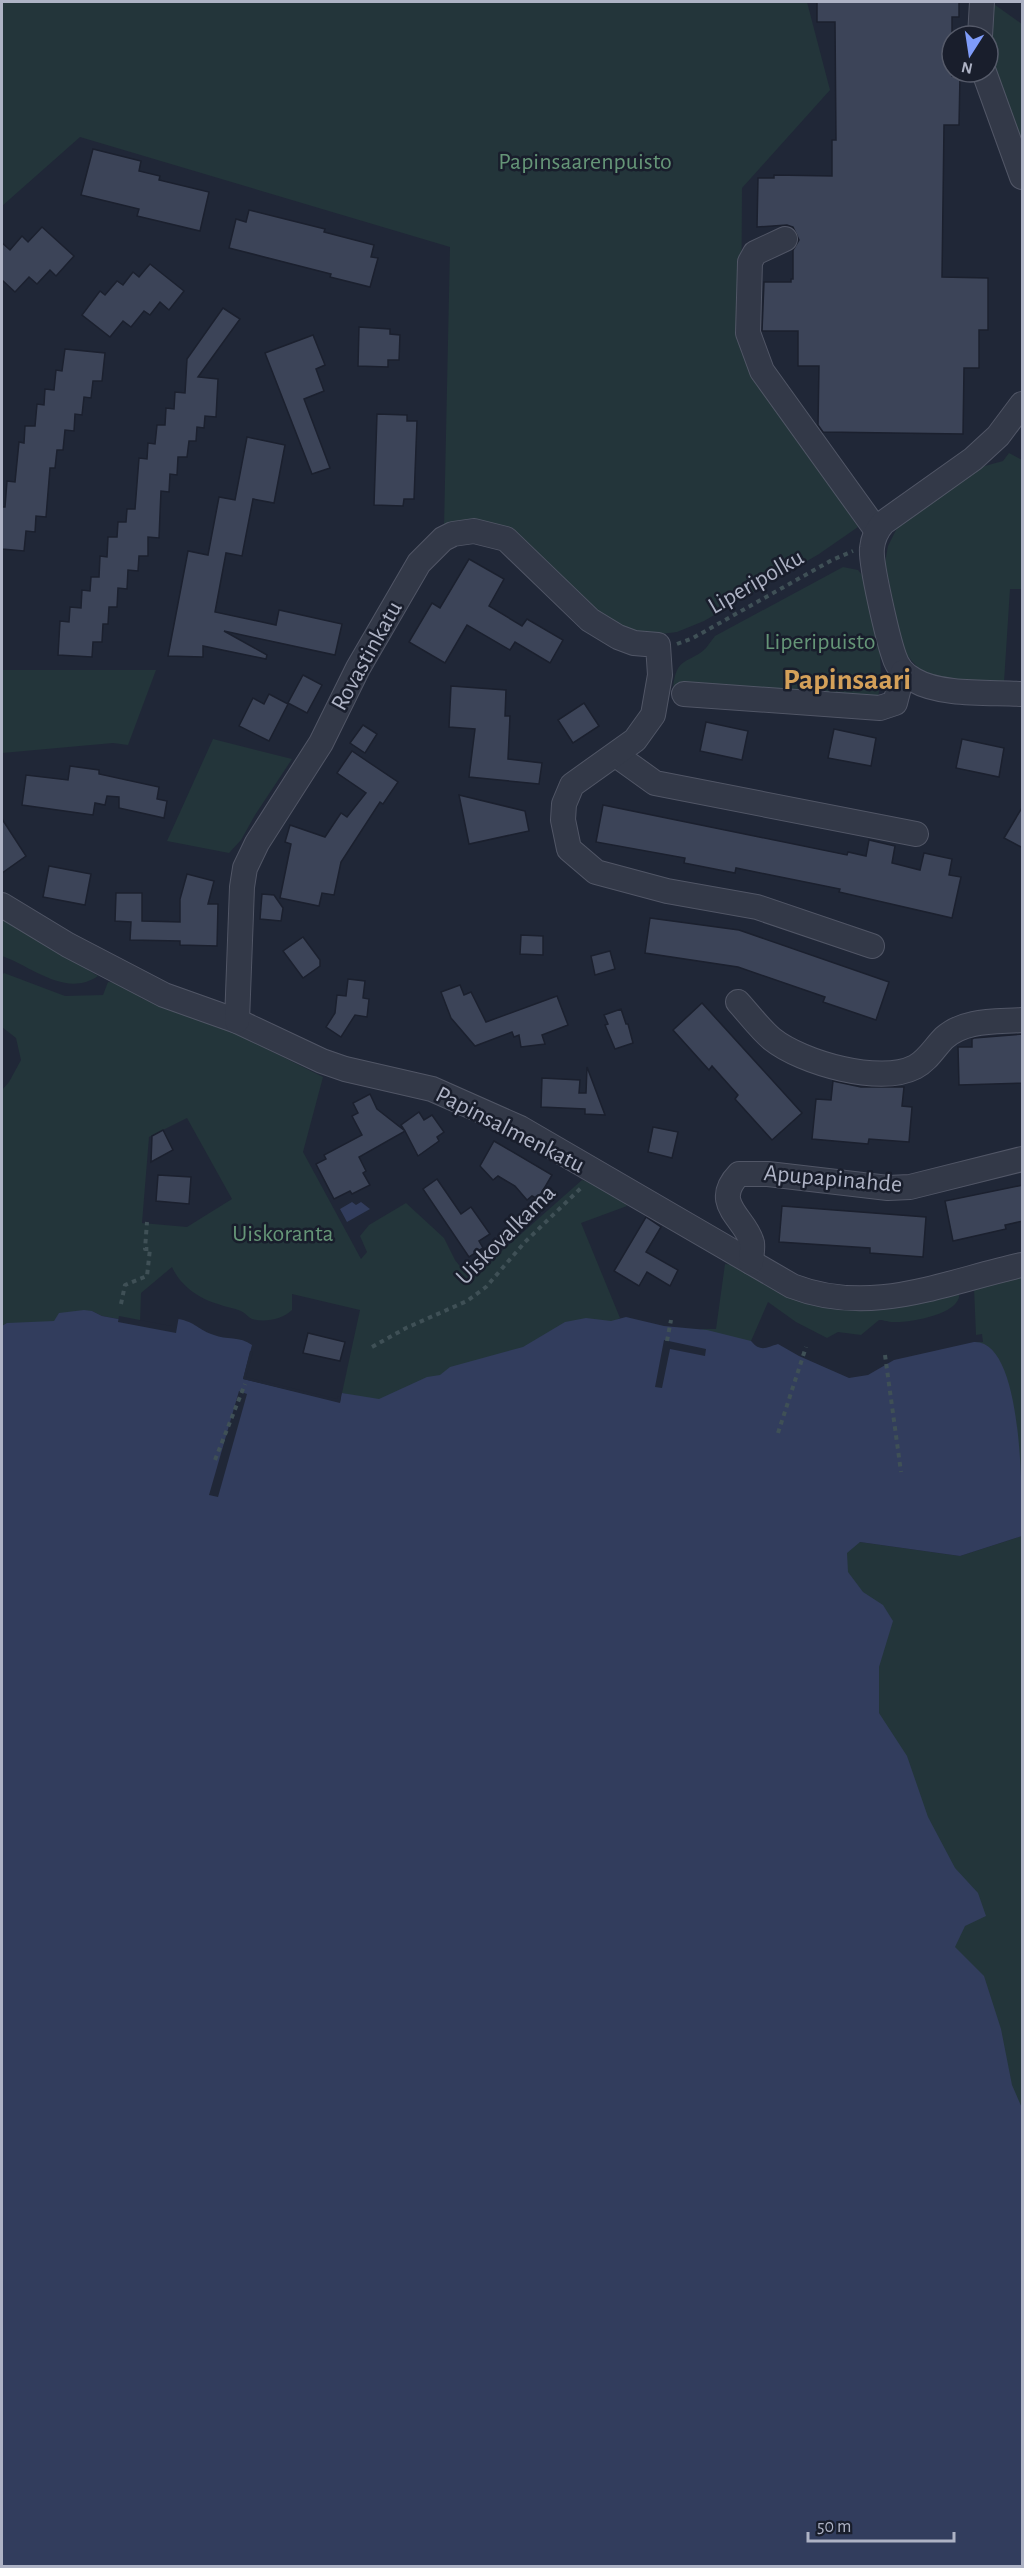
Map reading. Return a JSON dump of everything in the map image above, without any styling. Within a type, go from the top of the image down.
[{"type":"street","points":[[981,24],[982,2]]},
{"type":"street","points":[[988,84],[1023,177]]},
{"type":"street","points":[[785,239],[763,247],[755,253],[750,262],[748,333],[762,370],[874,540],[894,658],[903,672],[912,680],[929,687],[1023,694]]},
{"type":"street","points":[[874,540],[884,523],[973,459],[998,436],[1023,404]]},
{"type":"street","name":"Rovastinkatu","points":[[237,1021],[242,887],[245,868],[257,843],[321,743],[358,668],[419,563],[434,546],[462,531],[485,532],[506,539],[590,620],[626,640],[658,645]]},
{"type":"street","points":[[658,645],[660,675],[653,715],[635,740],[572,785],[564,804],[563,832],[568,849],[596,872],[667,891],[757,908],[872,946]]},
{"type":"street","points":[[684,694],[880,708],[895,703],[903,672]]},
{"type":"street","points":[[616,754],[655,783],[916,834]]},
{"type":"street","name":"Papinsalmenkatu","points":[[2,905],[164,995],[237,1021],[322,1061],[345,1069],[432,1089],[520,1128],[751,1263],[792,1286],[808,1292],[860,1300],[893,1298],[1023,1265]]},
{"type":"street","points":[[738,1002],[771,1039],[793,1053],[815,1062],[860,1072],[903,1071],[917,1066],[954,1030],[973,1024],[1023,1020]]},
{"type":"street","name":"Apupapinahde","points":[[751,1263],[753,1245],[747,1231],[731,1212],[729,1198],[732,1181],[739,1174],[768,1174],[888,1188],[910,1187],[1023,1159]]},
{"type":"path","name":"Liperipolku","points":[[658,645],[677,644],[693,638],[832,560],[874,540]]},
{"type":"path","name":"Uiskovalkama","points":[[372,1347],[406,1328],[467,1301],[486,1287],[525,1242],[597,1173]]},
{"type":"path","points":[[121,1304],[125,1285],[147,1276],[150,1249],[145,1249],[147,1222]]},
{"type":"path","points":[[668,1341],[671,1320]]},
{"type":"path","points":[[778,1432],[806,1347]]},
{"type":"path","points":[[885,1355],[901,1472]]},
{"type":"path","points":[[215,1460],[245,1384]]},
{"type":"green space","name":"Papinsaarenpuisto","points":[[2,2],[807,2],[830,90],[742,188],[741,352],[858,527],[819,554],[704,621],[677,632],[661,634],[630,630],[602,617],[527,543],[444,528],[450,247],[80,137],[2,206]]},
{"type":"green space","points":[[991,2],[1022,24],[1022,157],[997,84],[1000,84],[1000,24],[989,24]]},
{"type":"green space","points":[[1009,453],[1022,460],[1022,589],[1010,589],[1004,682],[935,678],[920,670],[903,651],[885,562],[888,546],[898,526],[981,467],[1003,461]]},
{"type":"green space","name":"Liperipuisto","points":[[843,567],[858,570],[867,581],[880,653],[881,675],[878,699],[673,688],[677,670],[681,665],[706,648],[715,636]]},
{"type":"green space","points":[[2,670],[156,670],[128,745],[113,743],[2,753]]},
{"type":"green space","points":[[213,739],[292,759],[241,840],[229,853],[167,841]]},
{"type":"green space","points":[[2,917],[98,976],[86,982],[74,984],[62,982],[2,956]]},
{"type":"green space","name":"Uiskoranta","points":[[4,973],[65,996],[103,995],[108,982],[120,983],[140,995],[141,998],[194,1019],[196,1017],[218,1028],[223,1027],[323,1077],[303,1152],[361,1259],[367,1252],[360,1236],[369,1225],[406,1203],[444,1238],[455,1260],[470,1279],[582,1180],[613,1193],[627,1206],[581,1223],[620,1318],[409,1443],[361,1397],[342,1393],[360,1310],[292,1294],[292,1310],[288,1313],[268,1320],[252,1319],[241,1311],[197,1295],[180,1280],[172,1267],[141,1293],[140,1323],[102,1316],[92,1311],[54,1321],[2,1364],[2,1090],[21,1060],[16,1038],[2,1027],[2,975]],"holes":[[[187,1118],[232,1199],[187,1227],[142,1223],[149,1137]]]},
{"type":"green space","points":[[725,1264],[734,1265],[778,1290],[959,1292],[958,1300],[953,1306],[934,1316],[901,1322],[879,1320],[861,1335],[838,1332],[827,1338],[796,1322],[768,1302],[751,1341],[744,1347],[700,1329],[716,1329]]},
{"type":"green space","points":[[1022,1273],[1022,1501],[974,1342],[983,1342],[982,1334],[976,1335],[974,1288]]},
{"type":"green space","points":[[1022,1536],[1022,2133],[669,1557],[860,1542],[960,1556]]},
{"type":"water","points":[[352,1202],[356,1205],[361,1202],[370,1209],[347,1222],[340,1209]]},
{"type":"water","points":[[84,1310],[102,1316],[172,1329],[178,1319],[214,1335],[243,1340],[252,1345],[243,1379],[340,1402],[342,1393],[379,1399],[427,1377],[440,1375],[450,1367],[523,1347],[565,1322],[586,1318],[611,1321],[626,1317],[664,1326],[707,1330],[751,1341],[761,1348],[778,1344],[849,1378],[868,1375],[894,1360],[974,1342],[990,1348],[1003,1366],[1017,1424],[1022,1490],[1022,1536],[960,1556],[860,1542],[847,1553],[848,1572],[863,1592],[883,1605],[893,1621],[879,1667],[879,1713],[907,1756],[928,1817],[955,1868],[978,1893],[986,1916],[965,1926],[955,1947],[984,1976],[1001,2029],[1012,2085],[1022,2108],[1022,2566],[2,2566],[2,1326],[7,1323],[54,1321],[59,1313]]},
{"type":"pier","points":[[119,1316],[171,1326],[179,1316],[176,1333],[118,1322]]},
{"type":"pier","points":[[664,1340],[706,1349],[705,1356],[670,1349],[662,1388],[655,1387]]},
{"type":"pier","points":[[250,1351],[253,1352],[246,1377],[337,1399],[338,1396],[341,1397],[340,1403],[243,1379]]},
{"type":"pier","points":[[239,1391],[247,1394],[218,1497],[209,1495]]},
{"type":"building","points":[[817,2],[959,2],[959,17],[952,17],[952,24],[940,24],[940,84],[960,84],[959,125],[944,125],[942,277],[988,278],[988,330],[979,330],[979,368],[964,368],[963,434],[823,432],[818,425],[819,366],[798,366],[798,331],[762,331],[764,282],[791,282],[793,279],[793,250],[799,240],[793,227],[787,225],[757,227],[758,178],[774,178],[774,175],[832,176],[832,140],[836,140],[835,22],[817,22]]},
{"type":"building","points":[[93,149],[141,161],[139,171],[160,176],[159,180],[209,192],[200,231],[137,216],[139,209],[81,195]]},
{"type":"building","points":[[249,210],[325,229],[324,232],[374,245],[371,257],[378,258],[370,287],[330,277],[331,274],[229,248],[236,219],[246,222]]},
{"type":"building","points":[[42,227],[74,256],[56,276],[50,270],[37,284],[29,277],[15,292],[2,280],[2,243],[10,250],[22,236],[28,242]]},
{"type":"building","points":[[150,264],[184,291],[169,310],[160,302],[150,315],[144,311],[131,327],[123,321],[110,337],[82,315],[100,291],[105,295],[117,281],[123,285],[133,272],[139,277]]},
{"type":"building","points":[[223,308],[240,319],[198,377],[218,379],[216,417],[205,416],[204,428],[197,427],[196,441],[189,441],[187,457],[178,457],[177,475],[170,474],[169,492],[161,491],[159,538],[148,537],[148,556],[139,556],[138,571],[128,570],[127,589],[118,588],[117,607],[109,607],[108,624],[103,624],[102,642],[93,642],[92,657],[58,655],[60,621],[69,622],[70,607],[81,608],[82,590],[90,591],[91,577],[99,577],[100,556],[107,557],[108,537],[117,537],[118,522],[126,522],[127,509],[135,509],[139,458],[147,459],[148,443],[155,444],[157,425],[165,425],[166,408],[174,409],[175,392],[185,393],[187,359]]},
{"type":"building","points":[[359,327],[390,329],[390,334],[400,335],[399,360],[388,360],[388,367],[358,366]]},
{"type":"building","points":[[313,335],[325,365],[316,369],[324,391],[304,399],[330,468],[312,474],[265,353]]},
{"type":"building","points":[[65,349],[105,353],[102,381],[93,381],[91,398],[84,397],[82,415],[75,414],[74,431],[65,430],[63,450],[57,450],[55,468],[50,468],[46,517],[36,516],[35,532],[26,531],[24,551],[2,549],[2,507],[5,507],[7,481],[15,482],[19,442],[24,443],[25,426],[35,426],[37,404],[44,405],[45,389],[54,390],[56,370],[62,371]]},
{"type":"building","points":[[377,414],[407,415],[407,421],[417,421],[414,499],[404,499],[403,506],[374,505]]},
{"type":"building","points":[[247,437],[285,445],[274,503],[253,499],[242,556],[226,553],[215,612],[276,625],[279,610],[342,624],[335,655],[224,631],[267,655],[266,659],[203,646],[203,657],[168,656],[188,551],[208,555],[219,497],[235,500]]},
{"type":"building","points":[[469,559],[504,579],[489,606],[522,626],[527,619],[563,640],[550,663],[515,642],[510,650],[467,625],[445,663],[409,642],[432,603],[440,608]]},
{"type":"building","points":[[303,675],[322,685],[307,713],[288,703]]},
{"type":"building","points":[[451,686],[506,690],[505,716],[510,716],[508,759],[542,763],[539,784],[469,777],[475,729],[449,727]]},
{"type":"building","points":[[269,694],[288,704],[269,741],[239,726],[253,698],[264,704]]},
{"type":"building","points":[[584,703],[599,726],[573,743],[558,720]]},
{"type":"building","points":[[706,722],[748,731],[742,760],[700,751]]},
{"type":"building","points":[[363,725],[377,734],[365,753],[350,743]]},
{"type":"building","points":[[834,729],[876,738],[871,766],[828,758]]},
{"type":"building","points":[[962,739],[1004,748],[999,777],[956,768]]},
{"type":"building","points":[[352,751],[398,782],[383,804],[380,802],[341,862],[334,895],[322,893],[319,906],[280,898],[291,844],[285,842],[290,825],[325,837],[341,813],[347,817],[366,793],[337,773]]},
{"type":"building","points":[[70,766],[99,770],[99,774],[159,787],[157,799],[167,801],[164,818],[119,808],[119,797],[107,796],[105,805],[95,803],[93,815],[22,805],[26,775],[68,780]]},
{"type":"building","points":[[459,795],[525,811],[529,831],[469,844]]},
{"type":"building","points":[[603,805],[847,855],[848,852],[866,856],[869,840],[895,846],[892,863],[920,870],[924,853],[952,859],[949,875],[961,877],[952,918],[839,892],[840,889],[736,868],[735,873],[684,863],[685,858],[596,842]]},
{"type":"building","points":[[1023,806],[1023,848],[1004,838]]},
{"type":"building","points":[[2,819],[26,856],[2,873]]},
{"type":"building","points":[[49,866],[91,874],[85,905],[43,897]]},
{"type":"building","points":[[187,874],[214,881],[208,904],[218,904],[217,946],[180,945],[180,941],[130,940],[131,922],[115,921],[116,893],[142,893],[142,921],[180,922],[180,899]]},
{"type":"building","points":[[262,894],[274,895],[283,908],[281,921],[260,919]]},
{"type":"building","points":[[650,918],[739,930],[889,982],[876,1020],[823,1002],[825,997],[738,967],[645,953]]},
{"type":"building","points":[[521,935],[543,936],[543,955],[520,954]]},
{"type":"building","points":[[303,937],[320,960],[320,966],[303,978],[283,951]]},
{"type":"building","points":[[610,951],[615,969],[595,975],[591,956]]},
{"type":"building","points":[[348,979],[365,981],[363,998],[369,999],[367,1017],[355,1015],[341,1037],[326,1027],[335,1013],[337,995],[346,996]]},
{"type":"building","points":[[460,985],[464,995],[471,992],[486,1022],[557,996],[568,1025],[542,1035],[545,1044],[521,1047],[519,1035],[514,1037],[512,1032],[475,1046],[451,1018],[441,992]]},
{"type":"building","points":[[702,1003],[802,1113],[772,1140],[735,1099],[738,1095],[712,1066],[709,1070],[673,1030]]},
{"type":"building","points":[[621,1009],[633,1043],[615,1049],[605,1025],[608,1024],[604,1015]]},
{"type":"building","points":[[1023,1034],[1023,1083],[959,1085],[958,1047],[972,1047],[974,1038]]},
{"type":"building","points":[[587,1067],[605,1115],[585,1114],[585,1109],[541,1107],[542,1078],[580,1080],[579,1093],[586,1093]]},
{"type":"building","points":[[833,1081],[861,1087],[904,1087],[902,1106],[912,1107],[909,1142],[869,1139],[868,1144],[812,1139],[816,1099],[831,1100]]},
{"type":"building","points":[[370,1094],[377,1109],[405,1131],[359,1157],[366,1171],[363,1173],[370,1185],[352,1194],[350,1191],[334,1199],[316,1164],[326,1159],[324,1155],[362,1135],[352,1116],[358,1113],[353,1103]]},
{"type":"building","points":[[419,1112],[424,1120],[432,1115],[444,1132],[437,1137],[439,1141],[418,1156],[401,1125]]},
{"type":"building","points":[[653,1127],[678,1132],[672,1158],[648,1152]]},
{"type":"building","points":[[163,1130],[173,1150],[151,1162],[152,1136]]},
{"type":"building","points":[[494,1141],[552,1175],[538,1199],[532,1196],[527,1200],[515,1186],[498,1176],[493,1180],[480,1166]]},
{"type":"building","points":[[158,1175],[191,1177],[189,1204],[156,1201]]},
{"type":"building","points":[[437,1179],[461,1214],[471,1207],[490,1234],[479,1241],[483,1248],[469,1257],[423,1189]]},
{"type":"building","points":[[1023,1185],[1023,1221],[1005,1225],[1006,1229],[953,1241],[945,1201]]},
{"type":"building","points":[[782,1206],[926,1217],[923,1257],[870,1253],[870,1248],[779,1242]]},
{"type":"building","points":[[646,1217],[661,1227],[646,1252],[678,1270],[670,1286],[647,1272],[639,1286],[614,1271]]},
{"type":"building","points":[[308,1333],[345,1342],[340,1361],[303,1353]]},
{"type":"district","name":"Papinsaari","points":[[847,680]]}]
